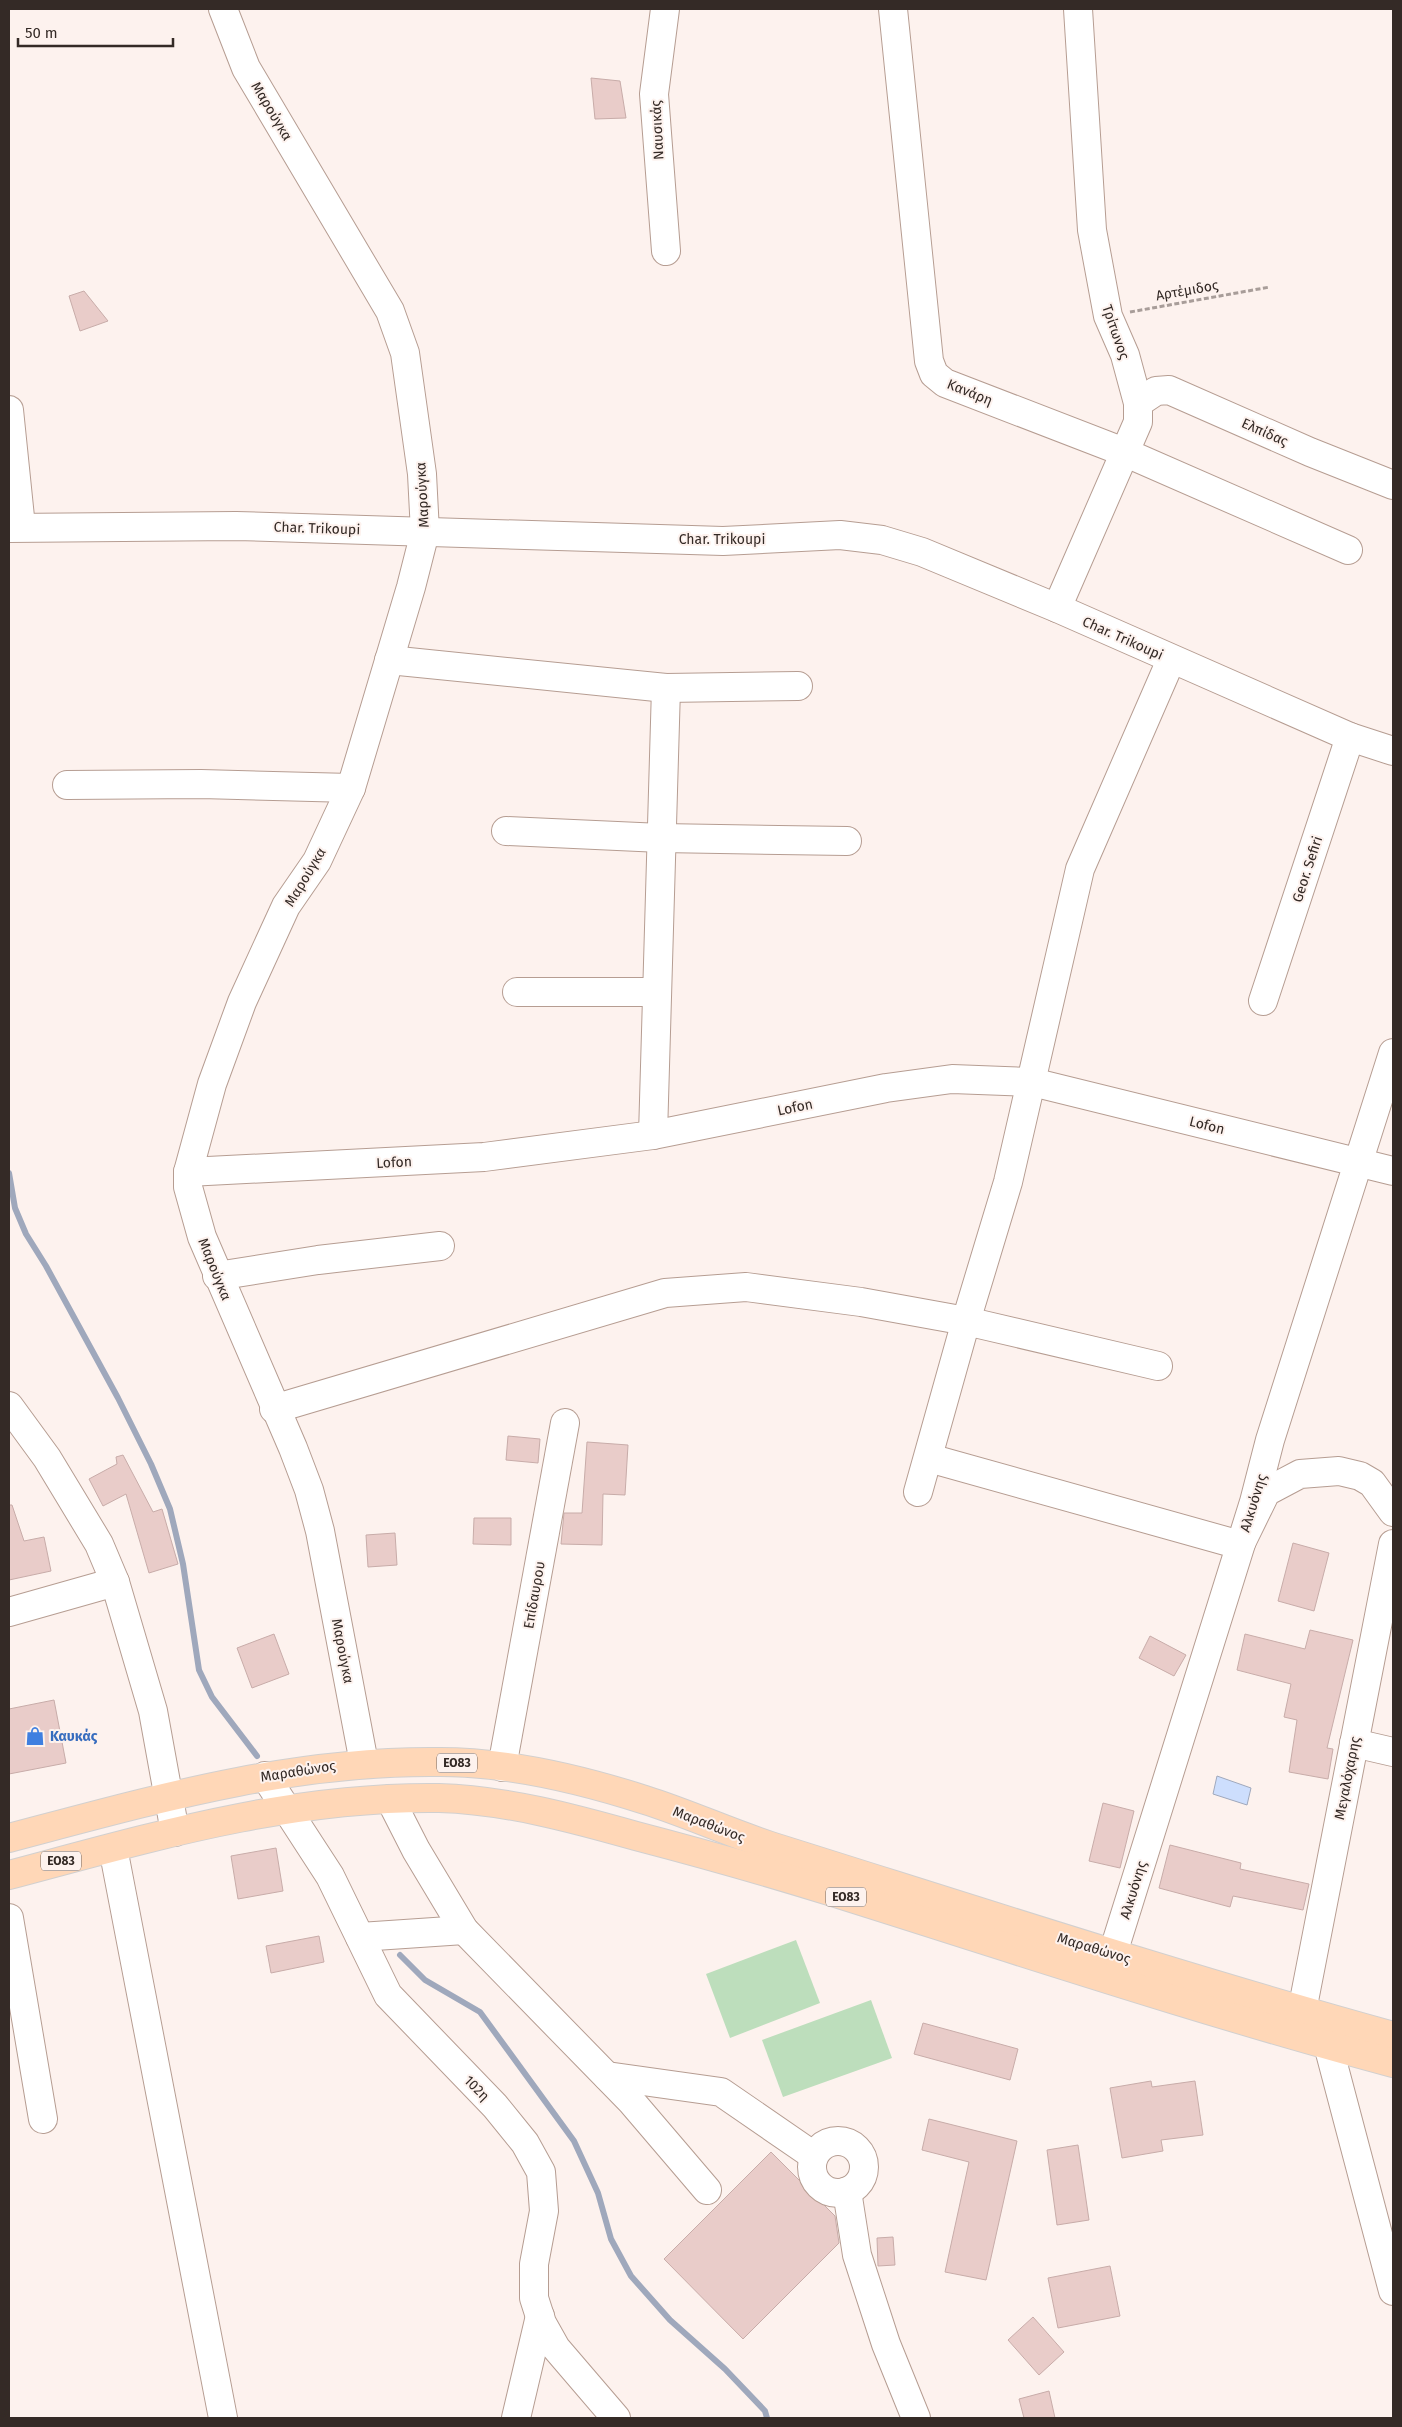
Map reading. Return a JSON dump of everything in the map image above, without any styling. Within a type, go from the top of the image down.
[{"type":"main road","name":"Μαραθώνος","points":[[9,1838],[168,1795],[265,1776],[364,1763],[443,1762],[502,1767],[592,1785],[646,1800],[746,1838],[1302,2011],[1393,2036]]},
{"type":"main road","name":"Μαραθώνος","points":[[9,1875],[174,1832],[287,1808],[349,1800],[390,1799],[441,1798],[497,1803],[584,1822],[738,1863],[1224,2015],[1393,2063]]},
{"type":"street","name":"Μαρούγκα","points":[[223,9],[246,68],[390,311],[400,333],[405,353],[422,474],[425,532],[351,788],[317,861],[286,906],[242,1002],[212,1084],[188,1172],[188,1187],[202,1237],[274,1409],[293,1448],[309,1490],[320,1530],[364,1763]]},
{"type":"street","name":"Ναυσικάς","points":[[665,9],[654,94],[666,251]]},
{"type":"street","name":"Κανάρη","points":[[893,9],[929,361],[934,374],[945,384],[1124,452],[1348,550]]},
{"type":"street","name":"Τρίτωνος","points":[[1056,608],[1138,422],[1138,403],[1124,354],[1108,316],[1092,230],[1078,9]]},
{"type":"street","name":"Ελπίδας","points":[[1138,403],[1156,391],[1169,390],[1310,452],[1393,485]]},
{"type":"street","points":[[9,410],[15,528]]},
{"type":"street","name":"Char. Trikoupi","points":[[15,528],[236,526],[723,540],[840,535],[882,540],[922,552],[1056,608],[1350,737],[1393,751]]},
{"type":"street","points":[[389,660],[666,688],[798,686]]},
{"type":"street","points":[[918,1492],[966,1321],[1008,1182],[1080,869],[1171,660]]},
{"type":"street","points":[[653,1135],[666,688]]},
{"type":"street","name":"Geor. Sefiri","points":[[1263,1001],[1350,737]]},
{"type":"street","points":[[67,785],[201,784],[351,788]]},
{"type":"street","points":[[506,831],[661,838],[847,841]]},
{"type":"street","points":[[517,992],[657,992]]},
{"type":"street","name":"Αλκυόνης","points":[[1113,1953],[1240,1545],[1270,1440],[1393,1053]]},
{"type":"street","name":"Lofon","points":[[188,1172],[484,1157],[653,1135],[886,1088],[952,1079],[1032,1082],[1393,1171]]},
{"type":"street","points":[[217,1276],[318,1260],[440,1246]]},
{"type":"street","points":[[274,1409],[665,1293],[746,1287],[861,1302],[966,1321],[1158,1366]]},
{"type":"street","points":[[9,1406],[47,1458],[90,1528],[116,1582],[153,1711],[174,1832]]},
{"type":"street","name":"Επίδαυρου","points":[[502,1767],[565,1423]]},
{"type":"street","points":[[929,1458],[1240,1545],[1266,1492],[1300,1474],[1339,1471],[1360,1476],[1372,1483],[1393,1512]]},
{"type":"street","name":"Μεγαλόχαρης","points":[[1302,2011],[1354,1743],[1389,1589],[1393,1544]]},
{"type":"street","points":[[9,1612],[116,1582]]},
{"type":"street","points":[[1354,1743],[1393,1752]]},
{"type":"street","name":"102η","points":[[265,1776],[330,1876],[388,1995],[495,2106],[525,2143],[541,2172],[544,2211],[534,2264],[534,2298],[540,2316],[556,2348],[616,2418]]},
{"type":"street","points":[[390,1799],[416,1850],[464,1930],[631,2101],[707,2190]]},
{"type":"street","points":[[113,1848],[223,2418]]},
{"type":"street","points":[[9,1918],[43,2120]]},
{"type":"street","points":[[360,1937],[464,1930]]},
{"type":"street","points":[[1328,2045],[1393,2290]]},
{"type":"street","points":[[607,2076],[721,2092],[814,2156]]},
{"type":"street","points":[[833,2140],[850,2143],[857,2148],[864,2164],[864,2172],[855,2187],[847,2191],[830,2192],[816,2182],[811,2165],[814,2156],[818,2149],[833,2140]]},
{"type":"street","points":[[847,2191],[857,2255],[886,2344],[916,2418]]},
{"type":"street","points":[[516,2418],[540,2316]]},
{"type":"path","name":"Αρτέμιδος","points":[[1108,316],[1270,287]]},
{"type":"green space","points":[[796,1940],[820,2003],[730,2038],[706,1974]]},
{"type":"green space","points":[[871,2000],[892,2058],[783,2097],[762,2040]]},
{"type":"water","points":[[1217,1776],[1251,1788],[1247,1805],[1213,1794]]},
{"type":"building","points":[[591,78],[620,81],[626,118],[595,119]]},
{"type":"building","points":[[84,291],[108,321],[80,331],[69,296]]},
{"type":"building","points":[[508,1436],[540,1439],[538,1463],[506,1460]]},
{"type":"building","points":[[587,1442],[628,1445],[625,1495],[603,1494],[602,1545],[561,1544],[564,1513],[582,1513]]},
{"type":"building","points":[[123,1455],[153,1512],[162,1509],[178,1564],[149,1573],[126,1494],[103,1506],[89,1479],[117,1464],[116,1457]]},
{"type":"building","points":[[9,1505],[12,1505],[24,1541],[44,1537],[51,1571],[9,1580]]},
{"type":"building","points":[[474,1518],[511,1518],[511,1545],[473,1544]]},
{"type":"building","points":[[395,1533],[397,1565],[368,1567],[366,1535]]},
{"type":"building","points":[[1293,1543],[1329,1553],[1314,1611],[1278,1601]]},
{"type":"building","points":[[1310,1630],[1353,1640],[1327,1748],[1333,1749],[1328,1779],[1289,1772],[1297,1720],[1284,1717],[1291,1684],[1237,1670],[1245,1634],[1305,1649]]},
{"type":"building","points":[[274,1634],[289,1674],[252,1688],[237,1648]]},
{"type":"building","points":[[1150,1636],[1186,1655],[1174,1676],[1139,1658]]},
{"type":"building","name":"Καυκάς","points":[[54,1700],[66,1763],[9,1774],[9,1709]]},
{"type":"building","points":[[1103,1803],[1134,1811],[1120,1868],[1089,1861]]},
{"type":"building","points":[[1170,1845],[1241,1863],[1240,1869],[1309,1884],[1303,1910],[1233,1896],[1230,1907],[1159,1888]]},
{"type":"building","points":[[276,1848],[283,1891],[238,1899],[231,1856]]},
{"type":"building","points":[[319,1936],[324,1962],[271,1973],[266,1946]]},
{"type":"building","points":[[923,2023],[1018,2049],[1010,2080],[914,2054]]},
{"type":"building","points":[[1151,2081],[1152,2087],[1195,2081],[1203,2135],[1161,2140],[1163,2151],[1122,2158],[1110,2088]]},
{"type":"building","points":[[929,2119],[1017,2141],[986,2280],[945,2272],[969,2162],[922,2150]]},
{"type":"building","points":[[1078,2145],[1089,2220],[1057,2225],[1047,2150]]},
{"type":"building","points":[[771,2152],[835,2216],[839,2243],[743,2339],[664,2259]]},
{"type":"building","points":[[893,2237],[895,2265],[878,2266],[877,2238]]},
{"type":"building","points":[[1110,2266],[1120,2316],[1058,2328],[1048,2278]]},
{"type":"building","points":[[1033,2317],[1064,2352],[1039,2375],[1008,2340]]},
{"type":"building","points":[[1049,2391],[1055,2418],[1024,2418],[1019,2399]]},
{"type":"waterway","points":[[9,1173],[15,1208],[26,1234],[46,1266],[118,1398],[151,1464],[170,1509],[183,1564],[199,1670],[212,1697],[257,1756]]},
{"type":"waterway","points":[[400,1955],[425,1980],[480,2012],[574,2141],[598,2193],[611,2239],[631,2276],[670,2320],[725,2369],[765,2411],[767,2418]]},
{"type":"place","name":"Καυκάς","points":[[35,1736]]}]
